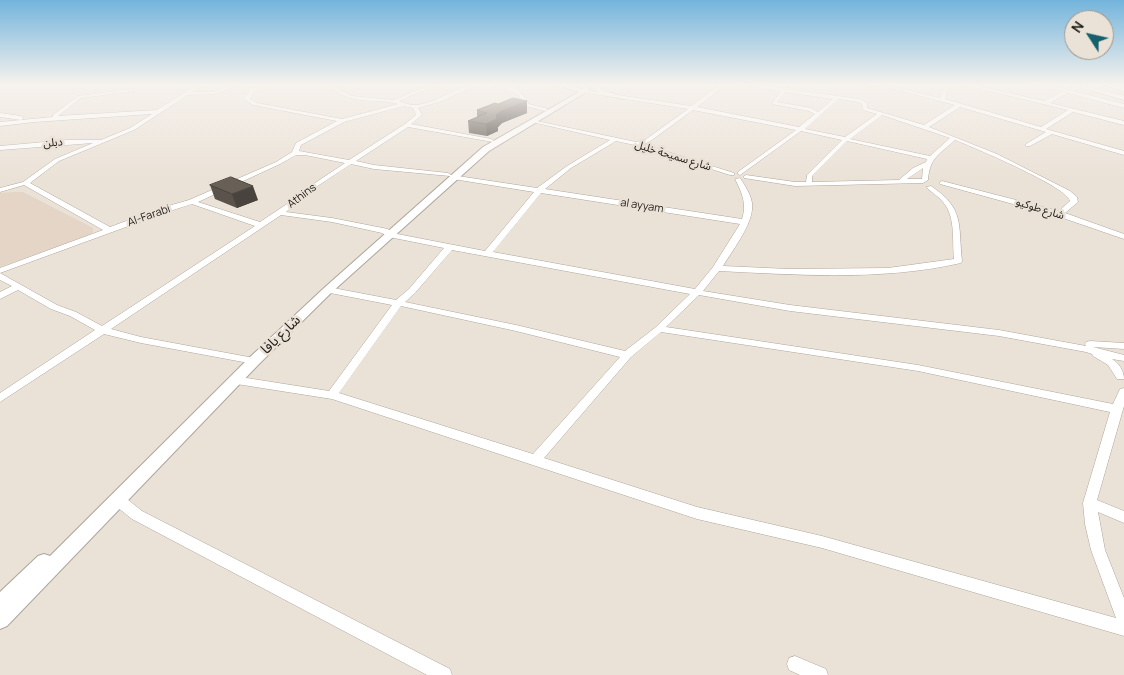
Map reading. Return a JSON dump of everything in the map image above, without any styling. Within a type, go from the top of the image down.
[{"type":"main road","name":"شارع يافا","points":[[0,605],[249,360],[387,233],[491,141],[535,116]]},
{"type":"main road","name":"شارع يافا","points":[[451,176],[486,149],[541,116]]},
{"type":"main road","name":"شارع يافا","points":[[0,619],[234,380],[249,360],[328,290],[387,233]]},
{"type":"street","points":[[3,116],[34,120]]},
{"type":"street","name":"دبلن","points":[[0,124],[94,116]]},
{"type":"street","points":[[0,190],[25,183],[57,160],[132,129],[154,116]]},
{"type":"street","points":[[317,116],[342,121],[363,116]]},
{"type":"street","points":[[408,125],[418,116]]},
{"type":"street","points":[[647,144],[682,116]]},
{"type":"street","points":[[737,116],[750,118]]},
{"type":"street","points":[[738,116],[846,139],[929,160]]},
{"type":"street","points":[[739,176],[816,116]]},
{"type":"street","points":[[809,182],[809,176],[846,139],[878,116]]},
{"type":"street","points":[[890,116],[926,126],[1022,168],[1068,192],[1074,197],[1074,202],[1060,214]]},
{"type":"street","points":[[926,126],[943,116]]},
{"type":"street","points":[[993,116],[1124,153]]},
{"type":"street","points":[[1042,129],[1063,116]]},
{"type":"street","points":[[1094,116],[1124,123]]},
{"type":"street","name":"Al-Farabi","points":[[0,271],[164,210],[192,202],[270,167],[295,153],[298,144],[342,121]]},
{"type":"street","name":"شارع سميحة خليل","points":[[534,121],[633,144],[647,144],[739,176]]},
{"type":"street","points":[[408,125],[491,141]]},
{"type":"street","name":"Athins","points":[[0,398],[279,213],[350,162],[408,125]]},
{"type":"street","points":[[1028,145],[1051,132]]},
{"type":"street","points":[[902,181],[954,139]]},
{"type":"street","points":[[487,254],[539,190],[569,167],[614,140]]},
{"type":"street","name":"دبلن","points":[[0,148],[67,142],[105,141]]},
{"type":"street","name":"al ayyam","points":[[295,153],[305,153],[406,172],[451,176],[745,222]]},
{"type":"street","points":[[717,268],[789,272],[888,271],[958,261],[956,242],[957,219],[950,204],[925,170],[929,160]]},
{"type":"street","points":[[739,176],[785,184],[902,181],[934,183]]},
{"type":"street","points":[[535,460],[627,355],[659,329],[697,292],[717,268],[745,222],[749,209],[739,176]]},
{"type":"street","points":[[25,183],[109,230]]},
{"type":"street","name":"شارع طوكيو","points":[[934,183],[955,186],[1060,214],[1124,237]]},
{"type":"street","points":[[192,202],[261,225]]},
{"type":"street","points":[[279,213],[332,220],[450,248],[790,308],[880,317],[1124,352]]},
{"type":"street","points":[[332,396],[399,302],[412,291],[450,248]]},
{"type":"street","points":[[0,276],[17,287],[102,330],[141,340],[249,360]]},
{"type":"street","points":[[0,296],[17,287]]},
{"type":"street","points":[[328,290],[399,302],[510,326],[627,355]]},
{"type":"street","points":[[659,329],[918,368],[1117,409]]},
{"type":"street","points":[[1084,346],[1124,346]]},
{"type":"street","points":[[1084,346],[1124,358]]},
{"type":"street","points":[[1084,346],[1123,371],[1117,409]]},
{"type":"street","points":[[234,380],[332,396],[697,513],[822,542],[1124,628]]},
{"type":"street","points":[[1124,392],[1117,409],[1090,503],[1092,524],[1098,550],[1124,618]]},
{"type":"street","points":[[116,499],[136,514],[444,675]]},
{"type":"street","points":[[1090,503],[1124,517]]},
{"type":"street","points":[[795,664],[820,675]]},
{"type":"shaded area","points":[[23,192],[93,228],[93,232],[88,236],[0,267],[0,193]]},
{"type":"building","points":[[481,116],[496,116],[497,119],[486,124],[468,121]]},
{"type":"building","points":[[231,177],[253,186],[232,194],[210,185]]}]
